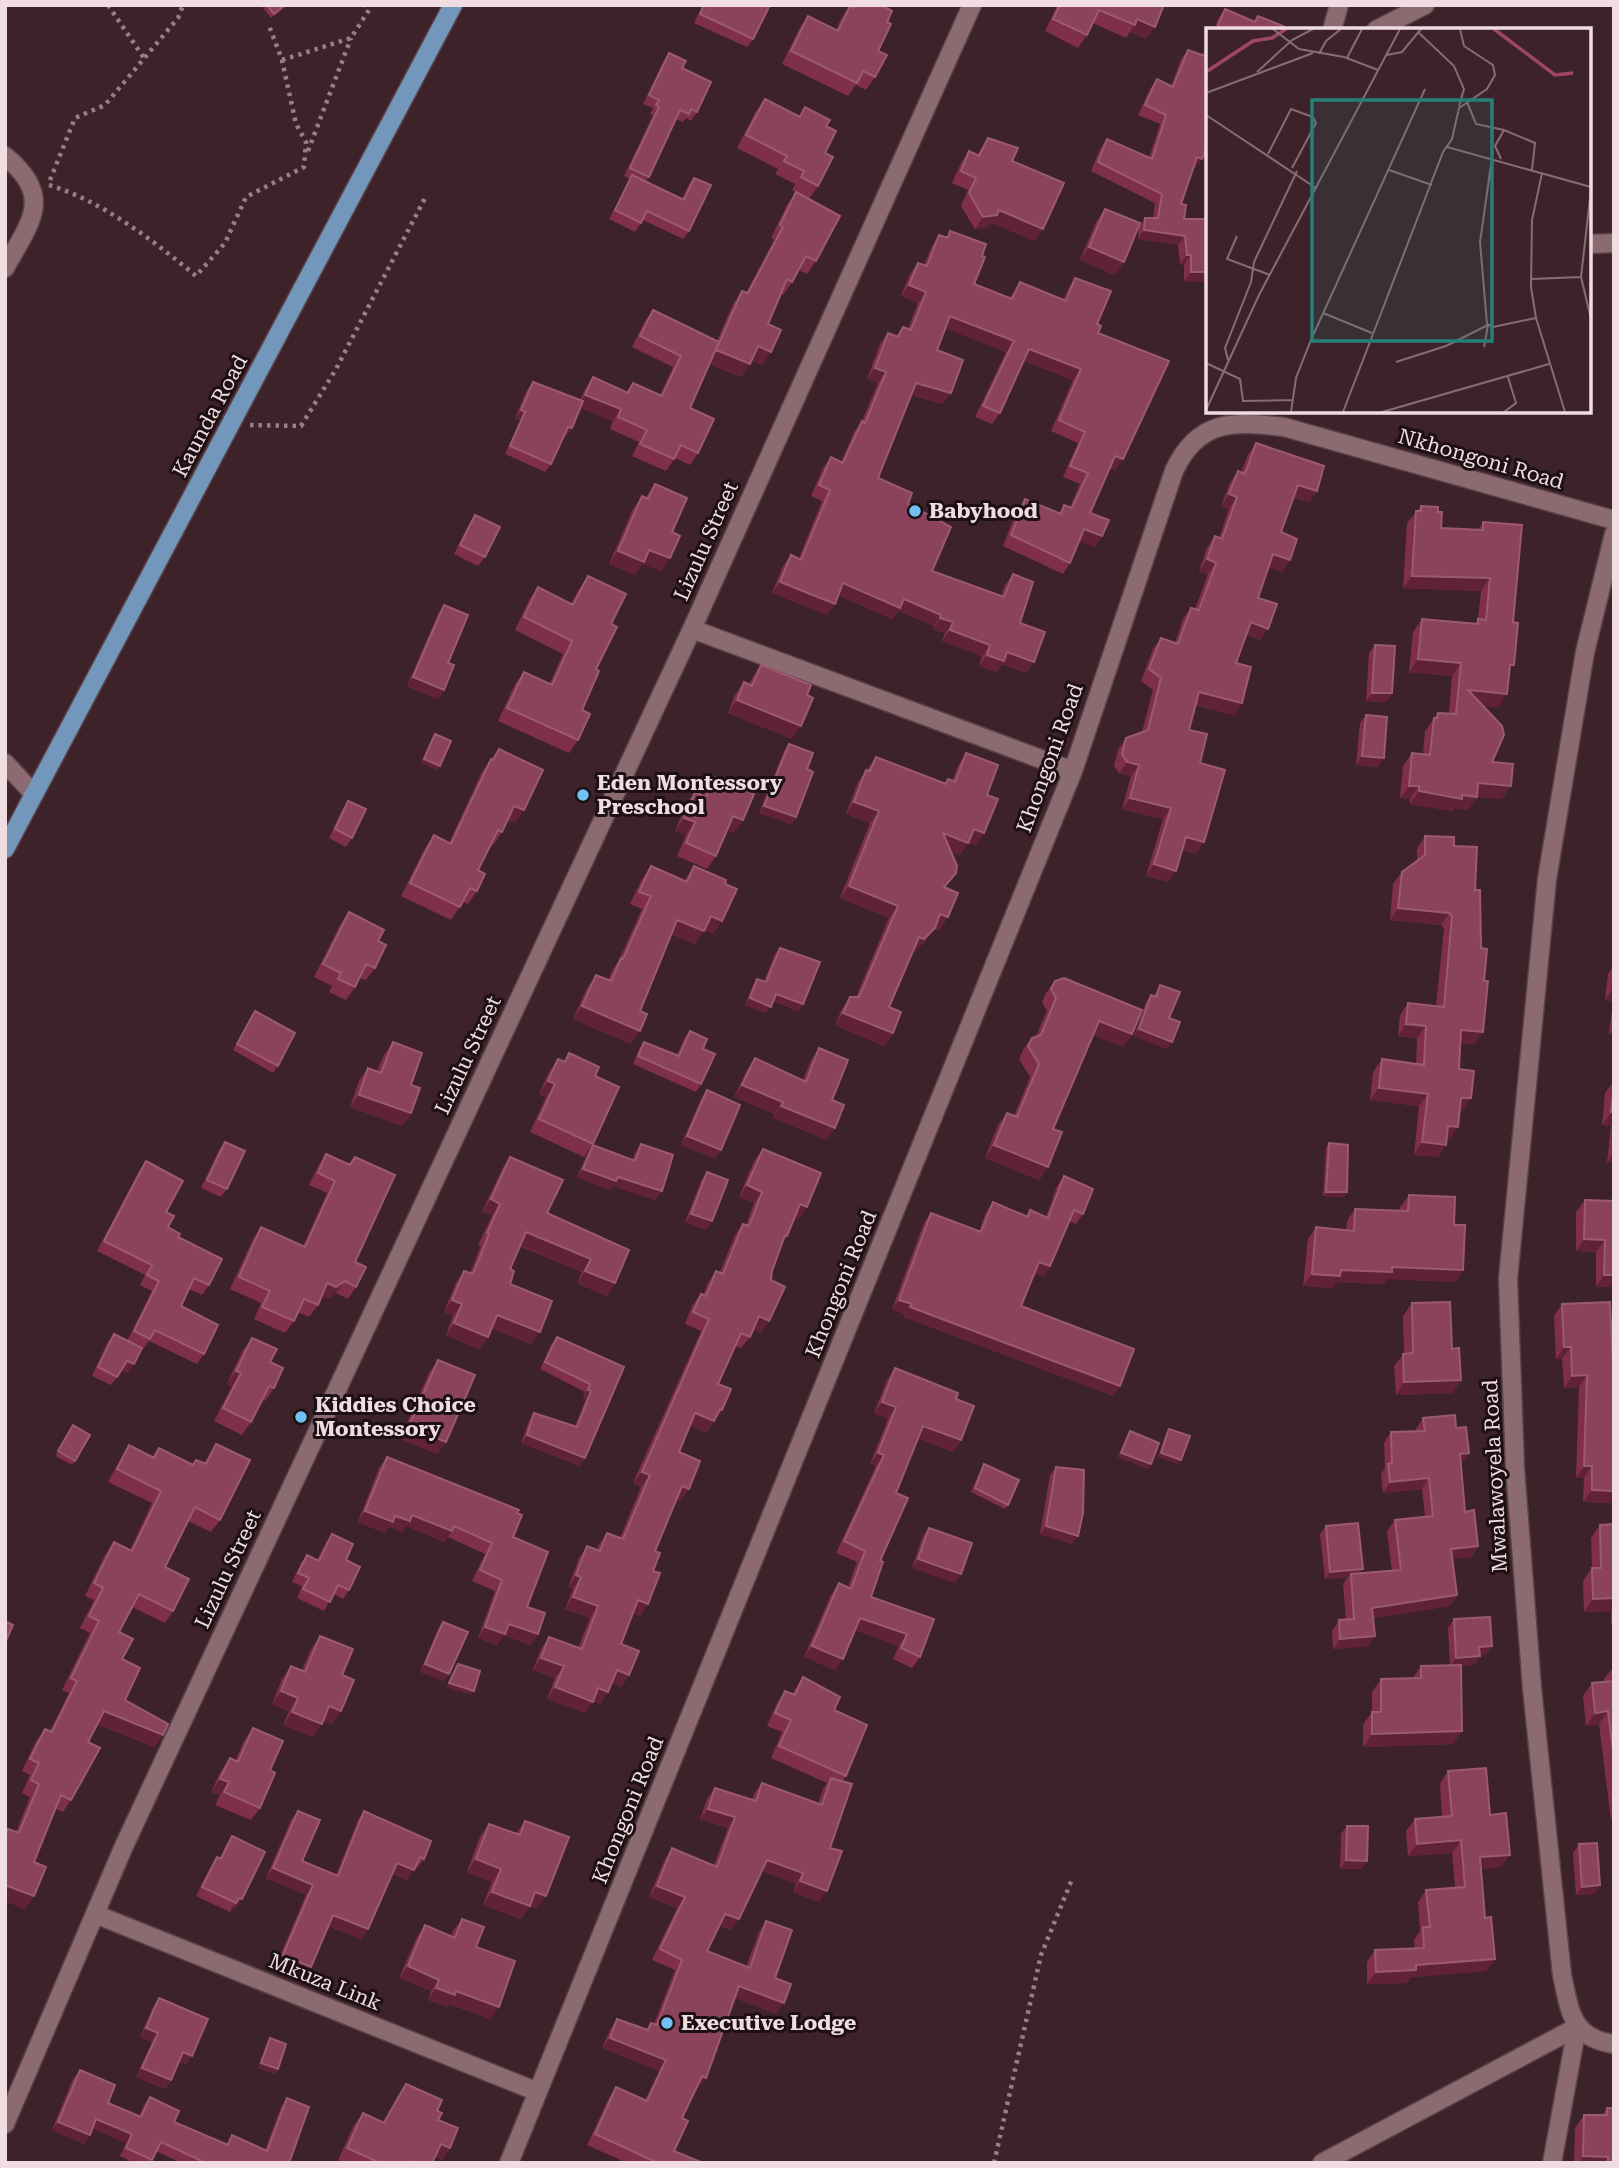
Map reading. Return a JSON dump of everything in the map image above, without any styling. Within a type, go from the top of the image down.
[{"type":"main road","name":"Kaunda Road","points":[[5,849],[453,5]]},
{"type":"street","name":"Lizulu Street","points":[[5,2124],[136,1820],[692,629],[972,5]]},
{"type":"street","points":[[1333,28],[1339,5]]},
{"type":"street","points":[[1394,26],[1425,5]]},
{"type":"street","points":[[5,156],[23,175],[33,191],[36,211],[5,268]]},
{"type":"street","points":[[1591,244],[1614,243]]},
{"type":"street","points":[[1212,428],[1223,413]]},
{"type":"street","name":"Nkhongoni Road","points":[[1212,428],[1236,424],[1284,427],[1614,520]]},
{"type":"street","name":"Khongoni Road","points":[[509,2163],[1073,771],[1174,471],[1183,451],[1195,437],[1212,428]]},
{"type":"street","name":"Mwalawoyela Road","points":[[1577,2027],[1571,2018],[1562,1975],[1532,1689],[1515,1468],[1508,1279],[1547,879],[1584,652],[1614,534]]},
{"type":"street","points":[[692,629],[1073,771]]},
{"type":"street","points":[[5,763],[34,794]]},
{"type":"street","name":"Mkuza Link","points":[[96,1914],[538,2092]]},
{"type":"street","points":[[1577,2027],[1598,2041],[1614,2044]]},
{"type":"street","points":[[1322,2163],[1577,2027]]},
{"type":"street","points":[[1552,2163],[1577,2027]]},
{"type":"path","points":[[108,5],[144,58]]},
{"type":"path","points":[[36,211],[75,118],[105,105],[178,18],[183,5]]},
{"type":"path","points":[[48,185],[72,192],[92,204],[164,250],[196,276],[226,243],[246,197],[304,167],[351,38],[369,10],[365,5]]},
{"type":"path","points":[[268,23],[282,60],[296,124],[306,142],[307,155]]},
{"type":"path","points":[[282,60],[351,38]]},
{"type":"path","points":[[231,425],[301,426],[337,369],[425,198]]},
{"type":"path","points":[[994,2163],[1041,1955],[1073,1877]]},
{"type":"building","points":[[267,5],[285,5],[274,14]]},
{"type":"building","points":[[704,5],[770,5],[753,39],[700,14]]},
{"type":"building","points":[[855,5],[881,5],[892,11],[887,22],[891,24],[878,51],[887,55],[875,77],[863,71],[857,83],[791,51],[808,16],[838,31],[850,6],[853,8]]},
{"type":"building","points":[[1060,5],[1164,5],[1155,27],[1137,19],[1135,25],[1099,10],[1087,35],[1053,19]]},
{"type":"building","points":[[1225,9],[1255,22],[1258,16],[1283,26],[1282,28],[1217,28]]},
{"type":"building","points":[[1188,50],[1205,56],[1206,54],[1206,148],[1202,159],[1197,157],[1181,204],[1186,205],[1184,219],[1206,219],[1206,272],[1191,272],[1191,255],[1187,255],[1185,236],[1144,230],[1145,218],[1158,218],[1162,194],[1098,162],[1107,139],[1152,159],[1166,115],[1145,105],[1157,79],[1173,87]]},
{"type":"building","points":[[669,53],[686,61],[682,68],[711,82],[697,112],[691,109],[689,114],[680,110],[649,177],[630,168],[659,107],[656,105],[659,100],[649,95]]},
{"type":"building","points":[[765,99],[800,117],[805,107],[830,120],[826,126],[836,131],[825,153],[833,157],[818,186],[801,177],[804,171],[784,161],[787,156],[746,135]]},
{"type":"building","points":[[988,138],[1018,148],[1012,161],[1064,183],[1043,229],[999,210],[997,215],[983,217],[969,193],[976,178],[961,171],[969,151],[979,156]]},
{"type":"building","points":[[632,175],[684,200],[694,178],[711,185],[689,231],[647,211],[641,223],[615,210]]},
{"type":"building","points":[[796,192],[840,216],[816,261],[806,256],[792,282],[787,279],[768,324],[781,330],[771,352],[758,346],[750,364],[716,350],[742,291],[748,293],[783,227],[780,225]]},
{"type":"building","points":[[1105,209],[1140,223],[1124,262],[1089,247]]},
{"type":"building","points":[[950,231],[986,244],[982,256],[985,257],[974,284],[1012,299],[1020,282],[1066,301],[1075,278],[1111,291],[1097,324],[1101,326],[1098,333],[1169,361],[1123,459],[1115,456],[1090,513],[1109,520],[1102,536],[1084,529],[1070,563],[1011,535],[1025,499],[1061,514],[1064,505],[1072,508],[1088,473],[1070,466],[1085,432],[1059,420],[1081,369],[1029,349],[1000,413],[983,406],[1014,341],[950,316],[937,350],[963,360],[951,393],[916,383],[878,478],[912,493],[908,504],[951,527],[932,571],[1004,597],[1013,574],[1033,582],[1020,623],[1045,632],[1034,662],[1007,652],[1004,661],[987,655],[990,645],[950,630],[953,622],[904,599],[900,608],[843,583],[835,604],[780,582],[791,555],[801,560],[830,490],[819,485],[831,457],[843,463],[862,421],[865,423],[886,372],[875,368],[888,333],[898,337],[903,327],[911,330],[926,292],[909,285],[918,263],[927,266],[939,235],[948,238]]},
{"type":"building","points":[[653,310],[719,342],[690,408],[714,419],[698,453],[681,445],[674,459],[640,444],[647,430],[618,417],[621,409],[585,395],[593,377],[628,393],[633,383],[662,396],[681,356],[640,336]]},
{"type":"building","points":[[533,382],[583,401],[572,428],[568,427],[551,464],[510,446],[525,412],[521,410]]},
{"type":"building","points":[[1256,443],[1324,466],[1317,491],[1298,485],[1281,532],[1297,539],[1290,560],[1273,554],[1258,598],[1277,604],[1268,629],[1251,622],[1236,663],[1251,667],[1242,703],[1199,692],[1189,730],[1207,734],[1200,763],[1225,770],[1204,842],[1186,837],[1176,871],[1154,864],[1171,808],[1130,798],[1139,765],[1127,762],[1122,754],[1126,738],[1148,730],[1161,678],[1149,669],[1161,638],[1178,644],[1191,608],[1199,610],[1216,563],[1207,559],[1215,536],[1222,539],[1237,497],[1229,494],[1238,471],[1245,474]]},
{"type":"building","points":[[655,484],[687,498],[672,532],[680,536],[670,558],[649,550],[644,562],[618,551],[642,496],[648,499]]},
{"type":"building","points":[[1421,506],[1438,507],[1438,512],[1442,512],[1441,528],[1483,530],[1483,522],[1522,525],[1513,622],[1518,623],[1514,665],[1510,665],[1507,694],[1468,690],[1502,726],[1504,735],[1492,762],[1513,764],[1511,786],[1478,783],[1477,797],[1462,795],[1462,799],[1419,791],[1419,786],[1409,786],[1412,753],[1430,755],[1434,718],[1437,718],[1438,713],[1456,714],[1461,663],[1418,659],[1422,619],[1478,624],[1478,619],[1486,620],[1490,578],[1412,576],[1416,511],[1421,511]]},
{"type":"building","points":[[475,515],[500,527],[485,557],[460,545]]},
{"type":"building","points":[[588,576],[626,594],[611,624],[617,627],[596,669],[599,671],[582,710],[590,714],[578,740],[507,708],[524,672],[552,685],[572,641],[524,617],[538,587],[573,605]]},
{"type":"building","points":[[444,605],[468,615],[448,663],[454,665],[444,690],[413,677]]},
{"type":"building","points":[[1375,645],[1395,646],[1392,693],[1372,693]]},
{"type":"building","points":[[761,665],[811,685],[807,695],[813,698],[801,726],[737,700],[744,682],[752,686]]},
{"type":"building","points":[[1366,715],[1387,717],[1384,758],[1362,756]]},
{"type":"building","points":[[435,734],[451,741],[440,766],[424,759]]},
{"type":"building","points":[[789,744],[813,753],[807,769],[813,772],[796,817],[764,806]]},
{"type":"building","points":[[499,749],[543,770],[524,810],[514,806],[502,832],[498,830],[478,870],[485,874],[477,891],[470,888],[460,907],[410,883],[434,835],[451,844],[491,759],[493,760]]},
{"type":"building","points":[[966,753],[998,765],[987,795],[998,799],[984,833],[974,829],[968,843],[943,833],[957,866],[956,873],[944,887],[958,893],[948,917],[940,914],[935,928],[924,939],[919,937],[889,1007],[901,1012],[893,1033],[843,1013],[850,997],[859,997],[898,906],[849,886],[879,811],[854,802],[866,770],[870,771],[876,757],[946,784],[948,779],[955,782]]},
{"type":"building","points":[[715,777],[754,794],[743,820],[733,816],[716,856],[686,843],[695,822],[684,818],[695,792],[706,797]]},
{"type":"building","points":[[348,801],[366,809],[352,838],[335,829]]},
{"type":"building","points":[[1425,836],[1454,837],[1454,846],[1477,847],[1475,890],[1480,890],[1481,948],[1487,949],[1484,981],[1488,981],[1483,1032],[1461,1030],[1459,1069],[1474,1071],[1471,1098],[1461,1098],[1458,1127],[1448,1126],[1446,1145],[1422,1142],[1428,1094],[1379,1088],[1382,1059],[1424,1065],[1426,1026],[1406,1024],[1408,1003],[1444,1007],[1452,916],[1449,913],[1398,908],[1402,872],[1425,855]]},
{"type":"building","points":[[651,866],[687,882],[694,866],[726,880],[725,884],[737,889],[722,921],[711,916],[704,931],[677,920],[640,1011],[647,1014],[640,1031],[582,1006],[596,975],[611,981],[621,958],[623,959],[651,896],[639,892]]},
{"type":"building","points":[[349,912],[384,930],[378,941],[386,945],[375,968],[366,964],[355,987],[338,979],[341,973],[323,964]]},
{"type":"building","points":[[780,948],[820,962],[803,1004],[776,994],[771,1007],[750,998],[757,979],[766,982]]},
{"type":"building","points":[[1064,978],[1142,1010],[1132,1034],[1099,1021],[1053,1129],[1062,1132],[1048,1167],[994,1145],[1007,1113],[1017,1117],[1039,1064],[1028,1046],[1032,1038],[1041,1035],[1056,998],[1051,989],[1055,981]]},
{"type":"building","points":[[1160,985],[1180,992],[1169,1018],[1180,1022],[1172,1042],[1139,1029],[1151,995],[1156,997]]},
{"type":"building","points":[[255,1011],[295,1033],[278,1066],[237,1044]]},
{"type":"building","points":[[690,1031],[707,1039],[703,1049],[715,1054],[701,1084],[638,1056],[644,1042],[679,1056]]},
{"type":"building","points":[[393,1042],[422,1053],[411,1085],[420,1088],[411,1113],[359,1095],[368,1068],[381,1073]]},
{"type":"building","points":[[819,1048],[848,1060],[832,1100],[844,1105],[835,1128],[781,1106],[783,1102],[742,1085],[755,1058],[806,1082]]},
{"type":"building","points":[[569,1053],[599,1067],[595,1076],[619,1087],[593,1144],[539,1119],[555,1084],[548,1081],[558,1059],[565,1062]]},
{"type":"building","points":[[1614,1086],[1614,1113],[1611,1112]]},
{"type":"building","points":[[707,1090],[740,1105],[721,1150],[687,1136]]},
{"type":"building","points":[[225,1142],[245,1151],[227,1189],[207,1180]]},
{"type":"building","points":[[1329,1143],[1348,1145],[1347,1192],[1326,1192]]},
{"type":"building","points":[[641,1144],[673,1155],[662,1191],[618,1177],[616,1181],[583,1169],[593,1145],[635,1161]]},
{"type":"building","points":[[763,1149],[821,1173],[807,1207],[800,1204],[772,1271],[771,1280],[785,1287],[769,1321],[759,1316],[750,1337],[741,1333],[718,1384],[731,1389],[722,1410],[720,1409],[714,1421],[695,1413],[679,1452],[700,1461],[689,1489],[682,1486],[655,1551],[660,1553],[653,1571],[660,1573],[648,1604],[638,1600],[621,1644],[639,1651],[629,1675],[617,1670],[608,1692],[598,1688],[593,1702],[555,1687],[564,1666],[541,1658],[549,1637],[582,1649],[598,1606],[573,1597],[581,1577],[576,1575],[587,1546],[600,1551],[607,1533],[623,1539],[650,1475],[642,1472],[709,1319],[693,1312],[701,1294],[706,1296],[716,1271],[723,1274],[743,1224],[749,1226],[762,1192],[747,1185]]},
{"type":"building","points":[[326,1154],[350,1165],[355,1157],[395,1175],[355,1262],[366,1267],[356,1287],[345,1281],[336,1287],[327,1283],[318,1305],[304,1299],[294,1321],[262,1307],[270,1291],[239,1277],[261,1227],[305,1247],[335,1181],[318,1173]]},
{"type":"building","points":[[510,1157],[563,1180],[547,1213],[629,1250],[615,1283],[585,1271],[591,1259],[526,1232],[510,1269],[514,1271],[510,1284],[552,1301],[540,1332],[497,1315],[488,1337],[454,1323],[462,1304],[452,1300],[464,1271],[473,1274],[500,1204],[491,1199]]},
{"type":"building","points":[[146,1161],[183,1181],[166,1212],[174,1216],[168,1227],[180,1234],[178,1237],[222,1259],[209,1285],[194,1278],[181,1306],[218,1325],[204,1354],[155,1330],[150,1339],[134,1331],[159,1281],[147,1275],[152,1265],[104,1241]]},
{"type":"building","points":[[707,1172],[728,1180],[712,1221],[691,1214]]},
{"type":"building","points":[[1064,1176],[1093,1189],[1083,1214],[1074,1210],[1050,1266],[1039,1262],[1021,1306],[1134,1349],[1120,1386],[910,1307],[912,1304],[899,1300],[931,1213],[981,1232],[993,1202],[1028,1217],[1030,1210],[1048,1218]]},
{"type":"building","points":[[1409,1195],[1455,1197],[1454,1225],[1465,1225],[1463,1270],[1392,1267],[1392,1272],[1341,1270],[1340,1276],[1312,1274],[1316,1227],[1354,1231],[1355,1209],[1408,1211]]},
{"type":"building","points":[[1585,1200],[1614,1201],[1614,1275],[1604,1275],[1605,1240],[1584,1239]]},
{"type":"building","points":[[1450,1302],[1452,1349],[1459,1348],[1461,1380],[1404,1382],[1403,1354],[1413,1353],[1412,1303]]},
{"type":"building","points":[[1610,1302],[1614,1491],[1592,1490],[1592,1466],[1584,1466],[1587,1375],[1572,1376],[1571,1347],[1564,1347],[1562,1304]]},
{"type":"building","points":[[114,1334],[142,1348],[134,1364],[127,1361],[117,1377],[98,1367]]},
{"type":"building","points":[[557,1337],[624,1367],[585,1458],[527,1435],[534,1413],[577,1427],[591,1391],[588,1390],[590,1384],[545,1362]]},
{"type":"building","points":[[252,1338],[277,1349],[270,1362],[283,1368],[274,1388],[269,1386],[251,1422],[223,1408],[241,1373],[236,1371]]},
{"type":"building","points":[[438,1360],[475,1375],[446,1442],[409,1426]]},
{"type":"building","points":[[895,1368],[958,1393],[956,1399],[974,1406],[961,1440],[923,1426],[896,1493],[908,1498],[880,1561],[883,1562],[871,1597],[934,1619],[920,1657],[901,1648],[907,1634],[860,1618],[843,1659],[812,1646],[839,1583],[851,1589],[865,1551],[844,1541],[884,1455],[878,1453],[896,1407],[882,1402]]},
{"type":"building","points":[[1455,1415],[1456,1428],[1466,1427],[1469,1453],[1460,1454],[1465,1512],[1474,1510],[1478,1546],[1451,1549],[1457,1595],[1372,1608],[1375,1636],[1340,1639],[1339,1620],[1354,1619],[1351,1574],[1401,1570],[1395,1520],[1433,1516],[1429,1478],[1390,1482],[1388,1464],[1392,1463],[1391,1432],[1425,1431],[1423,1418]]},
{"type":"building","points":[[73,1425],[90,1435],[75,1461],[58,1451]]},
{"type":"building","points":[[1169,1429],[1190,1436],[1181,1460],[1161,1453]]},
{"type":"building","points":[[1130,1431],[1159,1443],[1151,1464],[1121,1453]]},
{"type":"building","points":[[216,1444],[250,1460],[220,1520],[195,1507],[165,1567],[189,1579],[173,1611],[139,1594],[119,1632],[133,1639],[122,1659],[140,1668],[125,1700],[168,1724],[163,1735],[104,1711],[88,1742],[100,1748],[71,1800],[61,1795],[34,1862],[46,1867],[34,1896],[5,1885],[5,1836],[8,1829],[19,1833],[39,1784],[31,1780],[39,1763],[30,1759],[45,1729],[52,1732],[77,1681],[71,1678],[99,1621],[89,1616],[103,1588],[94,1583],[114,1542],[132,1551],[161,1491],[117,1469],[129,1445],[154,1458],[159,1448],[193,1465],[196,1460],[206,1464]]},
{"type":"building","points":[[387,1457],[519,1510],[517,1513],[522,1515],[513,1537],[548,1552],[527,1607],[545,1613],[538,1634],[509,1624],[505,1634],[485,1627],[502,1580],[480,1570],[492,1543],[454,1526],[452,1531],[412,1515],[410,1521],[395,1516],[393,1522],[365,1511]]},
{"type":"building","points":[[984,1464],[1019,1480],[1008,1505],[975,1488]]},
{"type":"building","points":[[1056,1467],[1084,1470],[1083,1513],[1078,1536],[1046,1526]]},
{"type":"building","points":[[1358,1523],[1363,1569],[1330,1572],[1326,1526]]},
{"type":"building","points":[[1614,1524],[1614,1598],[1593,1599],[1592,1568],[1601,1568],[1600,1525]]},
{"type":"building","points":[[929,1528],[972,1543],[961,1574],[918,1559]]},
{"type":"building","points":[[332,1534],[353,1544],[346,1560],[360,1567],[349,1590],[338,1585],[330,1602],[303,1589],[309,1578],[298,1573],[307,1555],[319,1561]]},
{"type":"building","points":[[1490,1617],[1492,1646],[1479,1647],[1480,1656],[1456,1658],[1454,1619]]},
{"type":"building","points":[[5,1621],[13,1625],[5,1643]]},
{"type":"building","points":[[443,1622],[468,1632],[449,1674],[425,1664]]},
{"type":"building","points":[[320,1636],[353,1649],[342,1675],[354,1680],[341,1711],[329,1706],[322,1724],[292,1712],[298,1698],[281,1691],[291,1666],[305,1672]]},
{"type":"building","points":[[458,1664],[480,1671],[474,1691],[449,1683]]},
{"type":"building","points":[[1461,1665],[1462,1731],[1372,1734],[1372,1712],[1381,1712],[1381,1679],[1421,1678],[1421,1666]]},
{"type":"building","points":[[803,1677],[840,1697],[834,1710],[867,1725],[846,1776],[779,1746],[791,1720],[775,1713],[785,1691],[795,1695]]},
{"type":"building","points":[[1614,1681],[1614,1758],[1608,1711],[1595,1713],[1592,1683]]},
{"type":"building","points":[[253,1728],[283,1741],[270,1770],[275,1773],[260,1808],[224,1792],[229,1782],[220,1779],[230,1758],[238,1762]]},
{"type":"building","points":[[1486,1768],[1490,1815],[1506,1813],[1510,1855],[1480,1857],[1485,1918],[1491,1917],[1495,1959],[1416,1965],[1416,1970],[1376,1972],[1375,1950],[1424,1948],[1423,1927],[1430,1927],[1426,1890],[1465,1887],[1461,1840],[1417,1844],[1415,1819],[1452,1816],[1448,1771]]},
{"type":"building","points":[[831,1778],[852,1784],[830,1848],[842,1851],[827,1891],[800,1881],[803,1873],[767,1860],[739,1919],[725,1914],[707,1951],[750,1968],[766,1921],[792,1930],[775,1978],[791,1984],[784,2003],[739,1986],[706,2078],[702,2076],[682,2118],[688,2121],[674,2151],[703,2163],[658,2163],[595,2134],[616,2087],[647,2101],[666,2060],[610,2038],[617,2019],[648,2030],[651,2023],[657,2025],[682,1960],[660,1949],[685,1897],[657,1886],[672,1848],[717,1867],[735,1817],[708,1809],[715,1788],[756,1801],[762,1783],[822,1805]]},
{"type":"building","points":[[298,1811],[320,1820],[302,1861],[338,1876],[364,1811],[431,1841],[424,1859],[420,1857],[414,1870],[397,1863],[368,1929],[333,1915],[311,1967],[283,1955],[313,1885],[273,1868]]},
{"type":"building","points":[[525,1821],[569,1837],[546,1896],[535,1892],[530,1906],[492,1892],[501,1869],[476,1859],[489,1824],[520,1835]]},
{"type":"building","points":[[1347,1826],[1368,1826],[1367,1861],[1346,1860]]},
{"type":"building","points":[[232,1836],[265,1852],[242,1899],[239,1898],[236,1903],[202,1887],[217,1857],[221,1859]]},
{"type":"building","points":[[1597,1843],[1600,1885],[1582,1887],[1579,1844]]},
{"type":"building","points":[[462,1919],[484,1927],[476,1947],[515,1961],[499,2007],[456,1991],[455,1995],[436,1988],[439,1980],[408,1966],[425,1925],[455,1938]]},
{"type":"building","points":[[159,1998],[208,2019],[192,2056],[183,2052],[171,2080],[142,2068],[158,2033],[146,2028]]},
{"type":"building","points":[[270,2038],[286,2044],[278,2069],[261,2063]]},
{"type":"building","points":[[80,2070],[115,2085],[108,2103],[141,2117],[150,2097],[179,2111],[174,2122],[228,2145],[232,2135],[267,2151],[287,2098],[309,2107],[289,2163],[201,2163],[202,2161],[161,2142],[152,2160],[126,2148],[132,2134],[96,2119],[90,2135],[58,2122]]},
{"type":"building","points":[[406,2084],[442,2100],[437,2111],[442,2113],[438,2120],[458,2128],[450,2148],[441,2144],[432,2163],[380,2163],[347,2148],[363,2113],[384,2123]]},
{"type":"building","points":[[1607,2108],[1614,2108],[1614,2163],[1608,2163],[1608,2157],[1583,2156],[1584,2115],[1607,2115]]},
{"type":"place","name":"Babyhood","points":[[915,511]]},
{"type":"place","name":"Eden Montessory Preschool","points":[[583,795]]},
{"type":"place","name":"Kiddies Choice Montessory","points":[[301,1417]]},
{"type":"place","name":"Executive Lodge","points":[[667,2023]]}]
